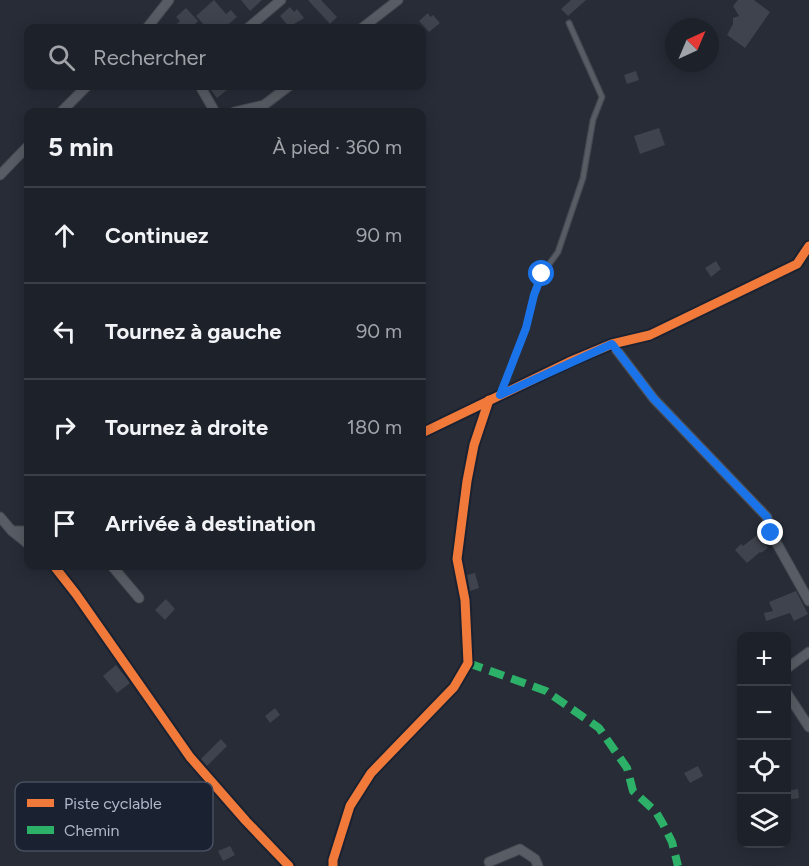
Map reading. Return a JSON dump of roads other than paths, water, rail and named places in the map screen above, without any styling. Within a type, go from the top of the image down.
[{"type":"street","points":[[150,24],[169,0]]},
{"type":"street","points":[[253,24],[281,0]]},
{"type":"street","points":[[367,24],[398,0]]},
{"type":"street","points":[[65,108],[83,90]]},
{"type":"street","points":[[202,90],[210,108]]},
{"type":"street","points":[[251,108],[264,105],[284,90]]},
{"type":"street","points":[[0,175],[24,150]]},
{"type":"street","points":[[797,264],[809,246]]},
{"type":"street","points":[[426,431],[612,344],[650,335],[809,258]]},
{"type":"street","points":[[612,344],[654,399],[767,517],[771,533],[809,601]]},
{"type":"street","points":[[333,866],[350,806],[371,773],[454,687],[468,663],[465,600],[457,559],[474,445],[489,400]]},
{"type":"street","points":[[0,517],[24,541]]},
{"type":"street","points":[[12,531],[24,531]]},
{"type":"street","points":[[57,570],[189,757],[211,782]]},
{"type":"street","points":[[115,570],[139,598]]},
{"type":"street","points":[[791,665],[809,652]]},
{"type":"street","points":[[791,700],[809,728]]},
{"type":"street","points":[[213,784],[289,866]]},
{"type":"street","points":[[489,862],[520,849],[535,859],[538,866]]},
{"type":"lane","points":[[500,395],[526,328],[542,274],[558,252],[583,178],[593,120],[602,97],[569,23]]}]
